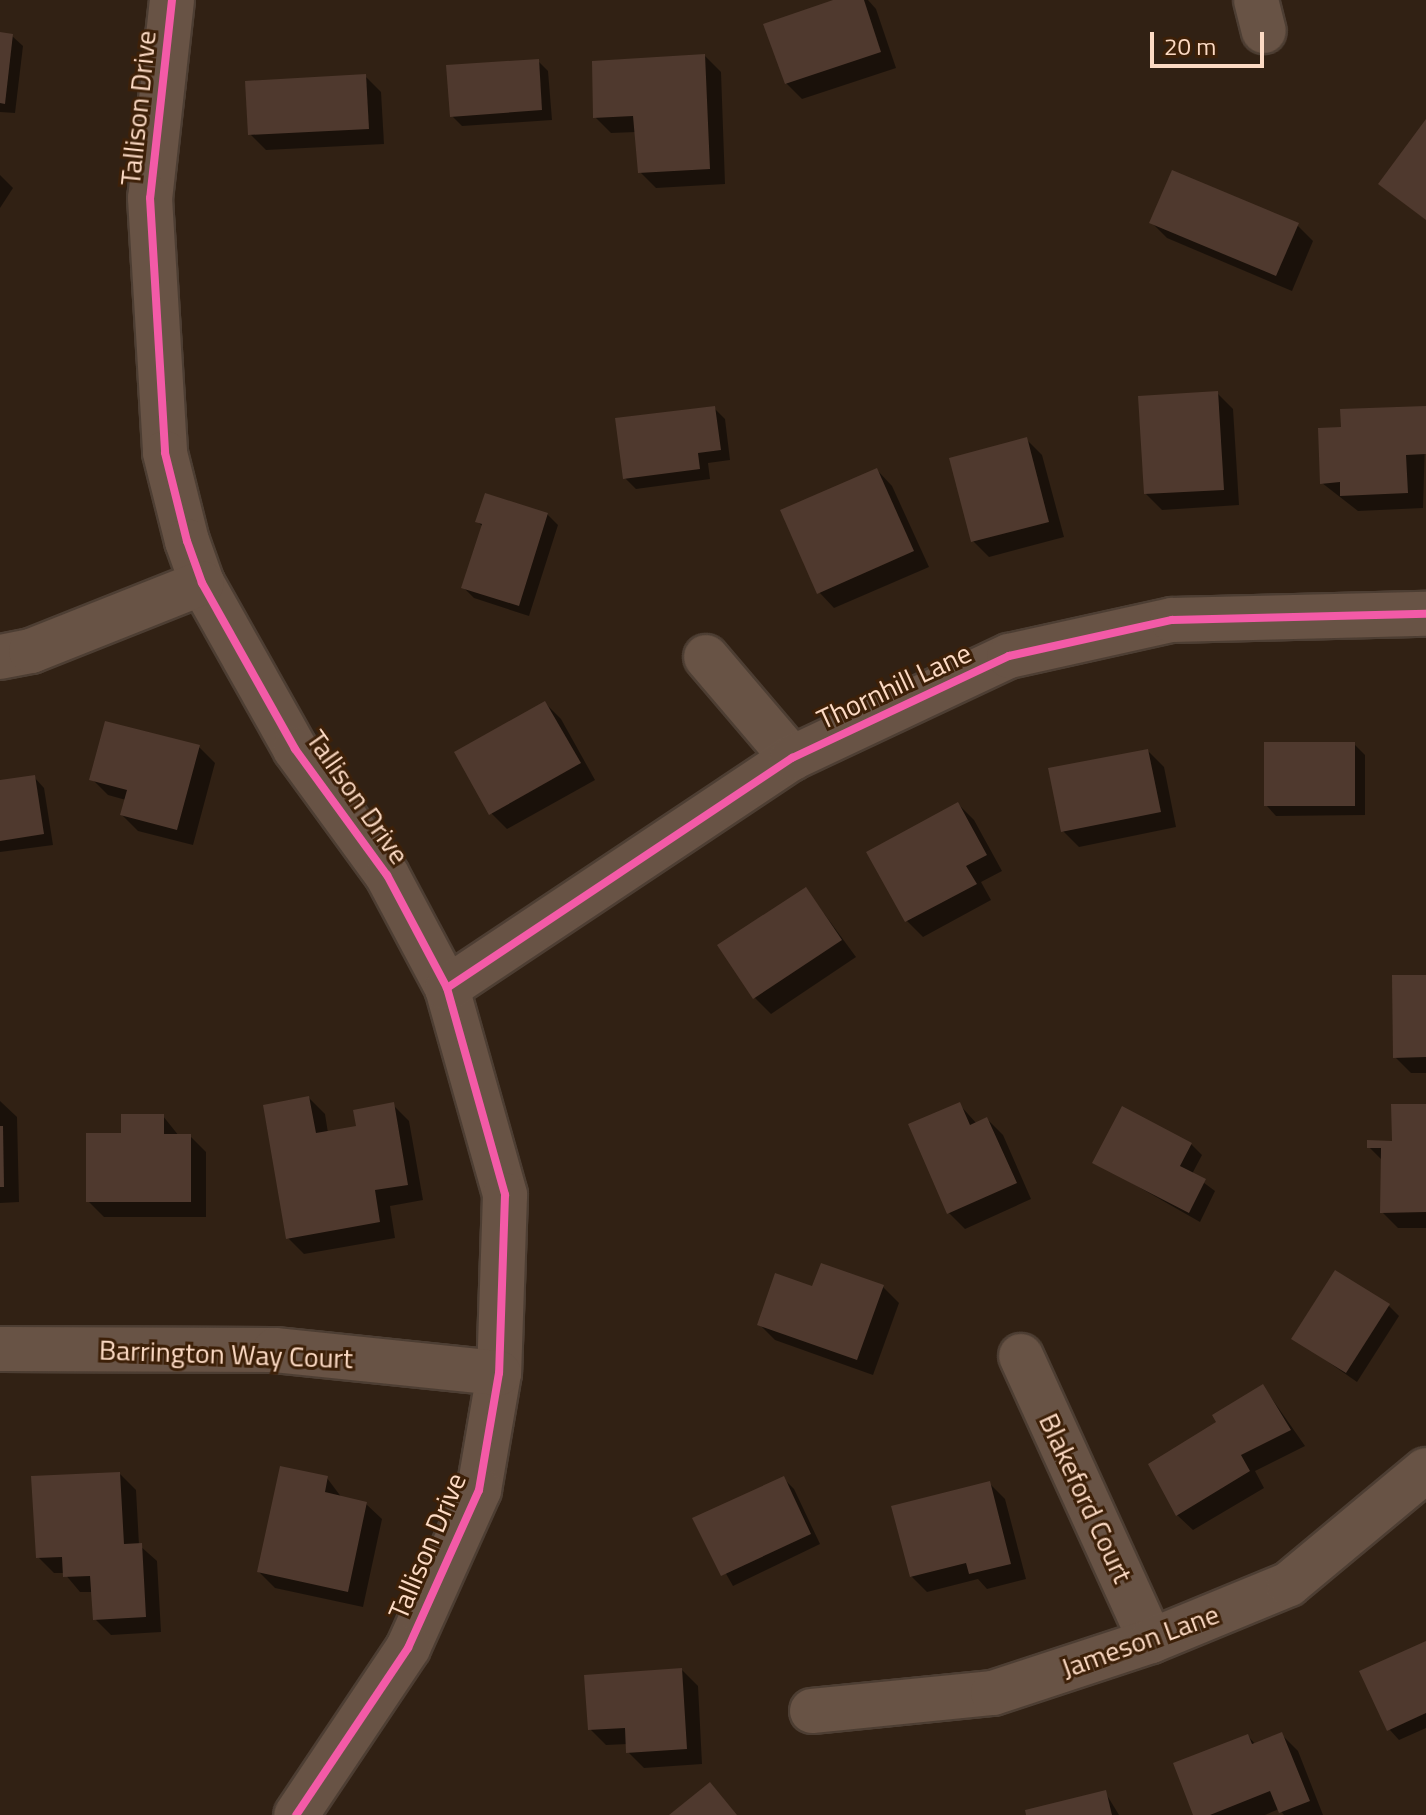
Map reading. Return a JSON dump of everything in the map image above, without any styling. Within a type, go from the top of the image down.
[{"type":"street","name":"Tallison Drive","points":[[172,0],[151,214],[165,453],[202,583],[295,749],[387,875],[447,988],[505,1195],[499,1373],[479,1490],[408,1648],[296,1815]]},
{"type":"street","points":[[0,657],[31,651],[202,583]]},
{"type":"street","name":"Thornhill Lane","points":[[447,988],[792,758],[1009,656],[1172,620],[1426,614]]},
{"type":"street","points":[[706,657],[792,758]]},
{"type":"street","name":"Barrington Way Court","points":[[0,1349],[275,1350],[499,1373]]},
{"type":"street","name":"Blakeford Court","points":[[1021,1356],[1151,1641]]},
{"type":"street","name":"Jameson Lane","points":[[812,1711],[993,1693],[1151,1641],[1289,1584],[1426,1470]]},
{"type":"building","points":[[833,0],[864,0],[881,52],[785,84],[763,24]]},
{"type":"building","points":[[0,32],[13,34],[5,104],[0,103]]},
{"type":"building","points":[[705,54],[710,169],[638,173],[633,116],[593,118],[592,61]]},
{"type":"building","points":[[539,59],[542,110],[450,117],[446,65]]},
{"type":"building","points":[[366,74],[369,129],[248,135],[245,81]]},
{"type":"building","points":[[1426,119],[1426,220],[1378,184]]},
{"type":"building","points":[[1172,170],[1299,223],[1276,276],[1149,223]]},
{"type":"building","points":[[1218,391],[1224,490],[1144,494],[1138,396]]},
{"type":"building","points":[[715,406],[721,450],[698,453],[700,469],[623,479],[615,418]]},
{"type":"building","points":[[1426,406],[1426,454],[1406,455],[1408,493],[1340,496],[1340,482],[1320,484],[1318,428],[1341,427],[1340,409]]},
{"type":"building","points":[[1027,437],[1049,522],[971,542],[949,458]]},
{"type":"building","points":[[877,468],[914,551],[817,594],[780,510]]},
{"type":"building","points":[[485,493],[548,513],[519,606],[461,588],[482,524],[475,522]]},
{"type":"building","points":[[545,701],[581,763],[489,815],[454,752]]},
{"type":"building","points":[[105,721],[200,745],[177,830],[120,815],[127,790],[89,780]]},
{"type":"building","points":[[1264,742],[1355,742],[1355,806],[1264,806]]},
{"type":"building","points":[[1148,749],[1161,812],[1061,832],[1048,768]]},
{"type":"building","points":[[35,775],[44,834],[0,841],[0,780]]},
{"type":"building","points":[[958,802],[987,855],[966,866],[977,884],[905,922],[866,852]]},
{"type":"building","points":[[806,887],[842,940],[753,999],[717,945]]},
{"type":"building","points":[[1392,975],[1426,975],[1426,1057],[1393,1058]]},
{"type":"building","points":[[309,1096],[316,1133],[356,1126],[353,1110],[394,1102],[408,1185],[375,1190],[380,1222],[286,1239],[263,1105]]},
{"type":"building","points":[[960,1102],[970,1125],[987,1117],[1017,1183],[947,1214],[908,1124]]},
{"type":"building","points":[[1391,1104],[1426,1104],[1426,1212],[1380,1213],[1381,1148],[1367,1148],[1367,1140],[1392,1141]]},
{"type":"building","points":[[1122,1106],[1192,1143],[1180,1166],[1206,1179],[1189,1213],[1092,1163]]},
{"type":"building","points":[[121,1114],[164,1114],[164,1134],[191,1134],[191,1202],[86,1202],[86,1133],[121,1133]]},
{"type":"building","points":[[0,1126],[3,1126],[4,1187],[0,1187]]},
{"type":"building","points":[[821,1263],[884,1285],[857,1360],[757,1325],[775,1273],[812,1286]]},
{"type":"building","points":[[1335,1270],[1390,1304],[1346,1373],[1291,1339]]},
{"type":"building","points":[[1263,1384],[1291,1430],[1241,1455],[1250,1471],[1176,1516],[1148,1464],[1216,1422],[1212,1415]]},
{"type":"building","points":[[280,1466],[328,1476],[325,1492],[367,1502],[348,1592],[257,1572]]},
{"type":"building","points":[[120,1472],[124,1544],[142,1543],[146,1617],[93,1620],[90,1576],[63,1577],[62,1557],[36,1558],[31,1476]]},
{"type":"building","points":[[784,1476],[811,1534],[721,1576],[692,1518]]},
{"type":"building","points":[[990,1481],[1011,1564],[969,1574],[966,1563],[910,1577],[891,1506]]},
{"type":"building","points":[[1426,1641],[1426,1713],[1387,1731],[1359,1671]]},
{"type":"building","points":[[682,1668],[687,1749],[626,1753],[625,1728],[588,1730],[584,1675]]},
{"type":"building","points":[[1282,1732],[1310,1801],[1279,1813],[1270,1791],[1210,1815],[1193,1815],[1173,1763],[1248,1734],[1252,1744]]},
{"type":"building","points":[[710,1782],[737,1815],[669,1815]]},
{"type":"building","points":[[1106,1790],[1112,1815],[1026,1815],[1025,1810]]},
{"type":"cycle path","points":[[172,0],[150,198],[165,453],[187,541],[202,583],[295,749],[387,875],[447,988],[505,1195],[499,1373],[479,1490],[408,1648],[296,1815]]},
{"type":"cycle path","points":[[447,988],[792,758],[1009,656],[1172,620],[1426,614]]}]
